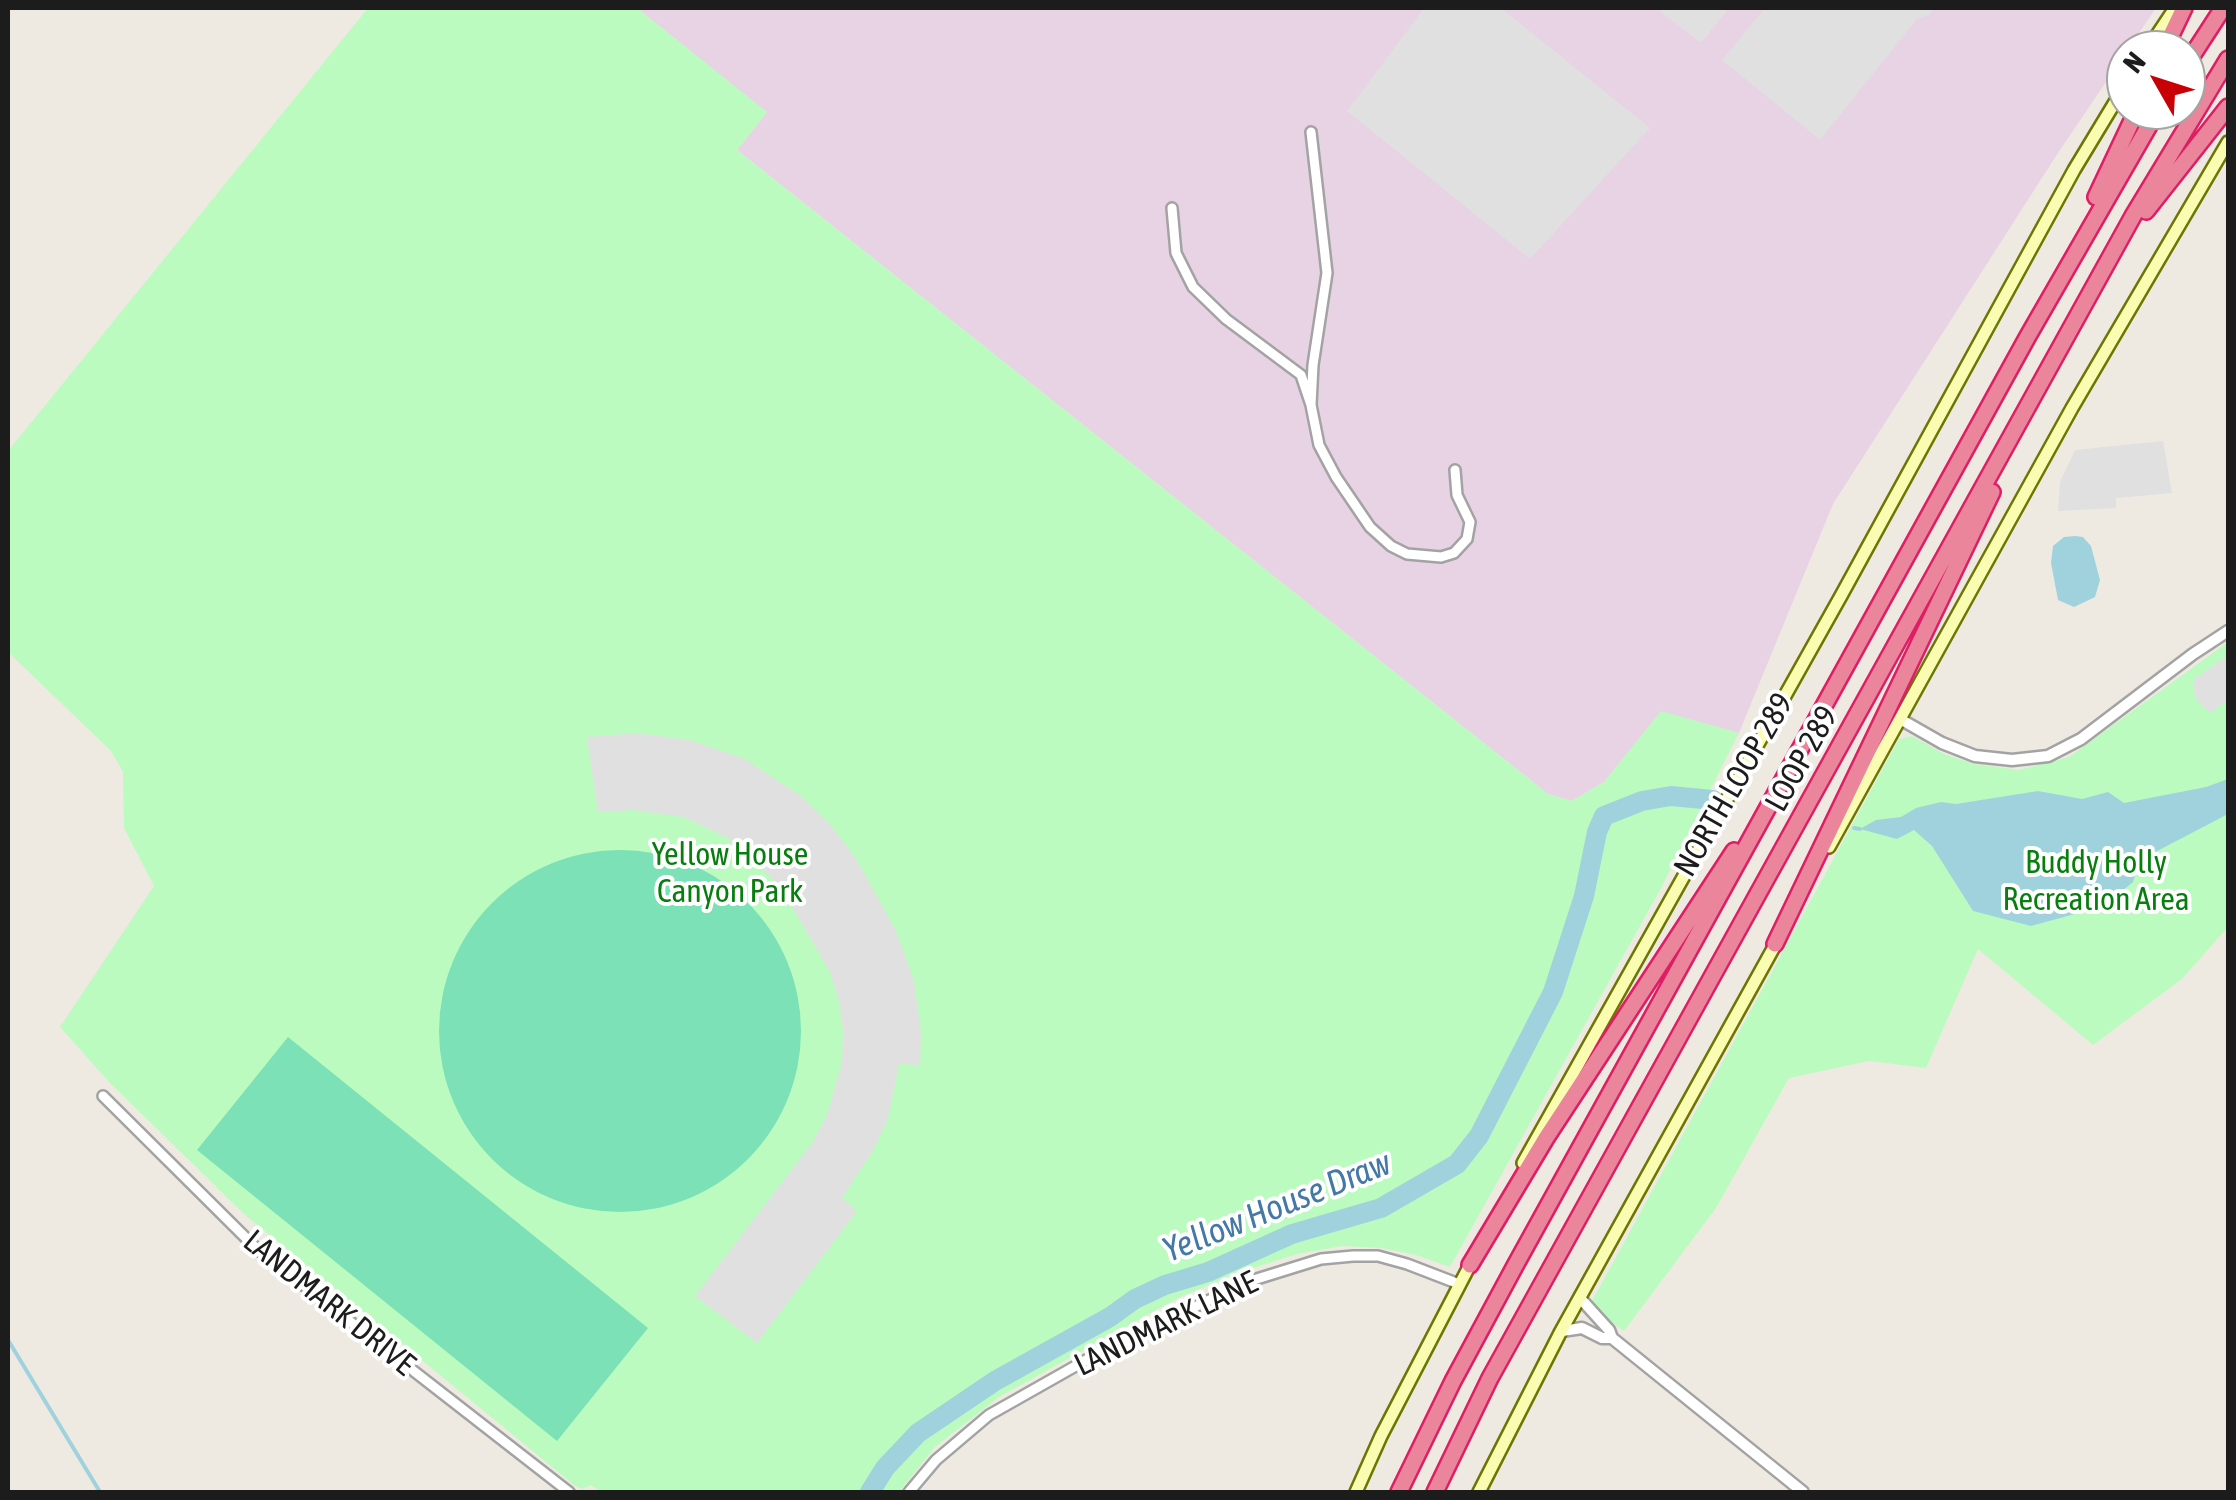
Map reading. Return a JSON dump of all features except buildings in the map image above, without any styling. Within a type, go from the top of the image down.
[{"type":"highway","points":[[2206,34],[2223,8]]},
{"type":"highway","name":"LOOP 289","points":[[1434,1492],[1490,1378],[2101,275],[2228,58]]},
{"type":"highway","points":[[2101,275],[2228,106]]},
{"type":"highway","points":[[2028,336],[2126,130]]},
{"type":"highway","name":"LOOP 289","points":[[1398,1492],[1489,1314],[1774,795],[2146,130]]},
{"type":"highway","points":[[1775,944],[1918,640],[2008,462],[2018,425]]},
{"type":"highway","points":[[1470,1264],[1572,1097],[1774,795]]},
{"type":"main road","points":[[2160,30],[2175,8]]},
{"type":"main road","name":"NORTH LOOP 289","points":[[1356,1492],[1459,1284],[1603,1016],[2106,117]]},
{"type":"main road","points":[[1479,1492],[1580,1298],[2072,408],[2228,142]]},
{"type":"street","points":[[1311,132],[1327,273],[1311,405]]},
{"type":"street","points":[[1172,208],[1176,253],[1193,287],[1226,319],[1302,375],[1319,445],[1370,527],[1391,546],[1408,554],[1441,557],[1454,552],[1468,539],[1470,522],[1457,495],[1455,470]]},
{"type":"street","points":[[1900,719],[1958,751],[1975,756],[2012,760],[2048,756],[2081,739],[2228,632]]},
{"type":"street","name":"LANDMARK DRIVE","points":[[103,1096],[257,1249],[569,1492]]},
{"type":"street","name":"LANDMARK LANE","points":[[909,1492],[936,1460],[989,1415],[1094,1356],[1246,1282],[1321,1259],[1378,1256],[1459,1284]]},
{"type":"street","points":[[1580,1298],[1612,1338],[1803,1492]]},
{"type":"street","points":[[1562,1331],[1582,1328],[1602,1338],[1612,1338]]},
{"type":"shaded area","points":[[637,8],[2156,8],[2141,30],[2106,30],[2106,82],[1833,504],[1739,733],[1661,712],[1604,782],[1572,801],[1548,794],[737,150],[766,113]]},
{"type":"shaded area","points":[[1424,8],[1501,8],[1650,128],[1530,259],[1347,111]]},
{"type":"shaded area","points":[[1656,8],[1729,8],[1701,43]]},
{"type":"shaded area","points":[[1765,8],[1935,8],[1917,19],[1820,140],[1722,60]]},
{"type":"shaded area","points":[[2163,441],[2172,493],[2116,498],[2116,508],[2058,511],[2060,482],[2075,450]]},
{"type":"shaded area","points":[[2228,655],[2228,700],[2210,713],[2195,698],[2193,680]]},
{"type":"shaded area","points":[[636,733],[689,740],[743,758],[801,796],[855,857],[896,931],[914,981],[921,1032],[920,1065],[899,1064],[888,1118],[875,1147],[842,1198],[857,1211],[757,1343],[695,1296],[813,1142],[827,1115],[842,1062],[839,1001],[830,972],[794,910],[778,885],[746,851],[684,817],[632,810],[598,812],[587,737]]},
{"type":"green space","name":"Yellow House Canyon Park","points":[[368,8],[637,8],[767,112],[737,150],[1548,794],[1572,801],[1604,782],[1661,711],[1739,733],[1660,890],[1450,1267],[1381,1248],[1343,1246],[1297,1254],[1241,1272],[1180,1297],[999,1397],[935,1447],[899,1492],[601,1492],[591,1485],[582,1489],[245,1215],[109,1082],[60,1027],[154,886],[124,828],[123,772],[111,751],[8,652],[8,451]]},
{"type":"green space","name":"Buddy Holly Recreation Area","points":[[2228,642],[2228,927],[2182,979],[2093,1045],[1978,949],[1926,1068],[1869,1061],[1789,1078],[1716,1208],[1624,1331],[1597,1312],[1592,1301],[1899,739],[1912,736],[1944,754],[1974,764],[2019,770],[2069,757]]},
{"type":"green space","points":[[620,850],[655,854],[689,864],[721,881],[748,903],[770,930],[787,962],[797,996],[801,1031],[797,1066],[787,1100],[770,1132],[748,1159],[721,1181],[689,1198],[655,1208],[620,1212],[585,1208],[551,1198],[519,1181],[492,1159],[470,1132],[453,1100],[443,1066],[439,1031],[443,996],[453,962],[470,930],[492,903],[519,881],[551,864],[585,854]]},
{"type":"green space","points":[[288,1037],[648,1328],[557,1441],[197,1150]]},
{"type":"water","points":[[2064,537],[2083,537],[2091,546],[2100,580],[2095,597],[2074,607],[2058,600],[2051,563],[2053,546]]},
{"type":"water","points":[[2228,779],[2228,814],[2140,860],[2133,882],[2104,906],[2031,926],[1973,911],[1932,846],[1914,830],[1897,839],[1860,829],[1876,820],[1901,817],[1916,808],[1941,802],[1956,804],[2038,791],[2082,799],[2108,792],[2124,803]]},
{"type":"waterway","name":"Yellow House Draw","points":[[870,1492],[885,1468],[918,1433],[995,1381],[1135,1299],[1292,1234],[1381,1208],[1457,1164],[1479,1136],[1553,992],[1584,896],[1604,816],[1642,801],[1671,796],[1713,800]]},
{"type":"waterway","name":"Yellow House Draw","points":[[1854,828],[1860,829]]},
{"type":"waterway","name":"Yellow House Draw","points":[[8,1340],[100,1492]]}]
